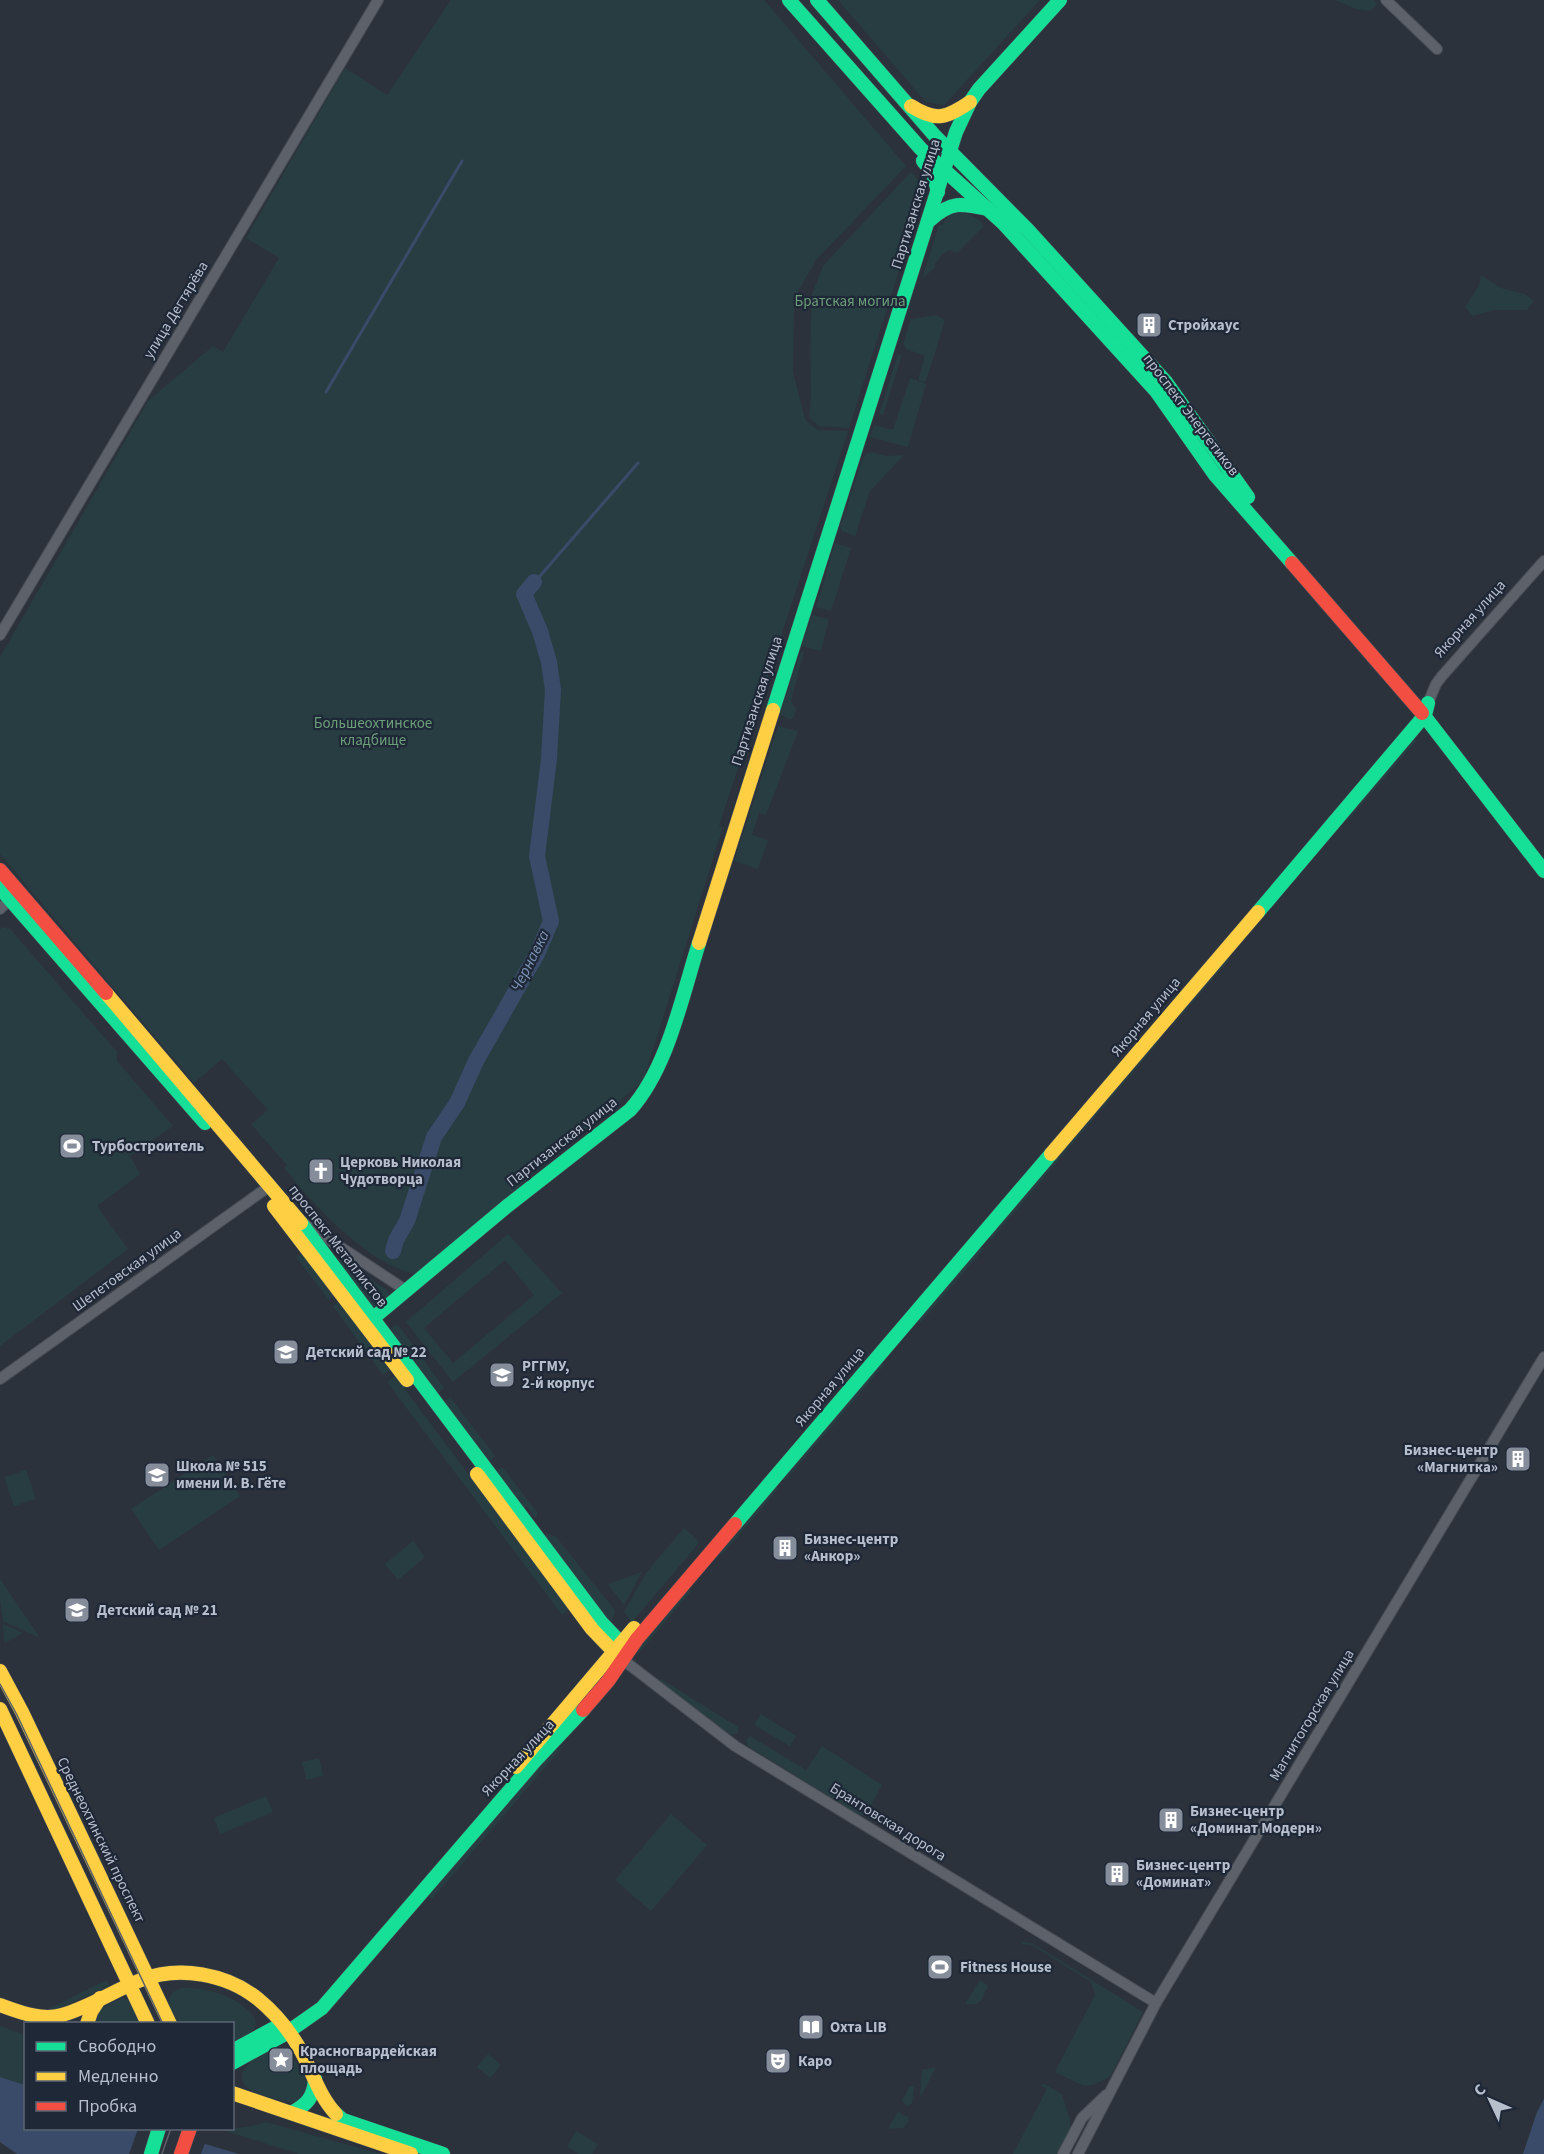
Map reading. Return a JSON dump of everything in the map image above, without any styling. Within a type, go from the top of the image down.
[{"type":"street","name":"улица Дегтярёва","points":[[0,635],[378,0]]},
{"type":"street","name":"проспект Энергетиков","points":[[789,0],[897,124],[943,170],[988,209],[1156,391],[1215,474],[1424,709],[1441,718],[1544,854]]},
{"type":"street","name":"проспект Энергетиков","points":[[817,0],[949,150],[1028,230],[1166,382],[1242,490],[1424,709],[1544,871]]},
{"type":"street","name":"Партизанская улица","points":[[369,1322],[506,1207],[630,1110],[652,1084],[675,1019],[722,865],[938,192],[949,150],[970,102],[1060,0]]},
{"type":"street","points":[[1386,0],[1437,50]]},
{"type":"street","points":[[908,104],[930,117],[940,118],[970,102]]},
{"type":"street","points":[[897,124],[901,135],[930,168],[938,192]]},
{"type":"street","points":[[928,222],[952,204],[988,209]]},
{"type":"street","name":"Якорная улица","points":[[234,2062],[287,2027],[323,2007],[535,1761],[566,1730],[620,1652],[1424,709],[1436,684],[1544,561]]},
{"type":"street","name":"проспект Металлистов","points":[[0,870],[14,895],[266,1188],[369,1322]]},
{"type":"street","name":"проспект Металлистов","points":[[0,888],[14,895]]},
{"type":"street","points":[[0,909],[14,895]]},
{"type":"street","name":"проспект Металлистов","points":[[266,1188],[296,1216],[369,1322],[592,1629],[620,1652]]},
{"type":"street","name":"Шепетовская улица","points":[[0,1379],[266,1188]]},
{"type":"street","points":[[296,1216],[331,1242],[407,1291]]},
{"type":"street","name":"Магнитогорская улица","points":[[1078,2154],[1156,2003],[1544,1358]]},
{"type":"street","name":"Брантовская дорога","points":[[620,1652],[735,1746],[1156,2003]]},
{"type":"street","name":"Среднеохтинский проспект","points":[[0,1671],[22,1712],[169,2022]]},
{"type":"street","points":[[0,1709],[147,2022]]},
{"type":"street","points":[[0,2005],[41,2018],[62,2015],[148,1977],[180,1973],[218,1977],[251,1992],[287,2027],[330,2109],[343,2120],[443,2154]]},
{"type":"street","points":[[88,2022],[100,1998]]},
{"type":"street","points":[[0,2016],[24,2023]]},
{"type":"street","name":"Якорная улица","points":[[234,2050],[287,2027]]},
{"type":"street","points":[[291,2114],[308,2105],[312,2099],[315,2079]]},
{"type":"street","name":"Магнитогорская улица","points":[[1063,2154],[1082,2118],[1110,2091]]},
{"type":"street","points":[[234,2094],[411,2154]]},
{"type":"street","points":[[234,2101],[255,2101]]},
{"type":"street","points":[[151,2154],[158,2130]]},
{"type":"street","points":[[181,2154],[190,2130]]},
{"type":"green space","name":"Большеохтинское кладбище","points":[[451,0],[764,0],[906,166],[817,259],[798,291],[794,313],[793,372],[805,419],[817,430],[848,431],[719,826],[723,827],[643,1081],[416,1274],[379,1259],[343,1232],[311,1199],[284,1168],[287,1165],[251,1124],[268,1110],[222,1059],[194,1083],[0,854],[0,657],[148,401],[213,346],[223,352],[279,258],[246,238],[345,68],[387,95]]},
{"type":"green space","points":[[838,0],[1040,0],[944,105],[926,102]]},
{"type":"green space","points":[[1335,0],[1374,0],[1377,5],[1370,11],[1356,9]]},
{"type":"green space","name":"Братская могила","points":[[911,172],[924,187],[924,192],[849,428],[818,426],[809,417],[812,294],[823,266]]},
{"type":"green space","points":[[955,211],[971,216],[984,226],[957,253],[950,250],[943,254],[934,265],[935,267],[922,279],[939,225],[942,225]]},
{"type":"green space","points":[[1481,275],[1501,288],[1525,294],[1534,301],[1527,310],[1494,310],[1473,316],[1465,307],[1479,286]]},
{"type":"green space","points":[[937,315],[944,320],[944,324],[926,381],[923,382],[919,380],[919,376],[925,356],[907,349],[903,344],[911,319]]},
{"type":"green space","points":[[898,354],[902,355],[883,415],[879,414]]},
{"type":"green space","points":[[910,378],[926,384],[908,447],[870,437],[874,425],[893,430]]},
{"type":"green space","points":[[870,452],[886,456],[904,455],[870,491],[855,536],[842,531],[840,527],[864,456]]},
{"type":"green space","points":[[835,543],[851,548],[831,611],[816,607]]},
{"type":"green space","points":[[812,615],[829,619],[821,651],[802,646]]},
{"type":"green space","points":[[801,651],[804,652],[791,701],[796,709],[794,717],[790,720],[780,714]]},
{"type":"green space","points":[[778,726],[798,731],[766,815],[759,813],[752,835],[768,840],[758,869],[734,861]]},
{"type":"green space","points":[[1413,738],[1416,741],[1348,820],[1345,817]]},
{"type":"green space","name":"Турбостроитель","points":[[2,927],[10,929],[117,1052],[117,1061],[173,1126],[130,1156],[140,1174],[97,1206],[128,1249],[0,1346],[0,930]]},
{"type":"green space","points":[[1226,956],[1230,959],[1173,1025],[1173,1023]]},
{"type":"green space","points":[[1161,1039],[991,1240],[987,1237]]},
{"type":"green space","points":[[508,1234],[562,1293],[453,1382],[406,1322]],"holes":[[[505,1260],[534,1295],[453,1363],[424,1328]]]},
{"type":"green space","points":[[980,1245],[984,1249],[921,1322],[918,1319]]},
{"type":"green space","points":[[302,1252],[335,1295],[329,1300],[296,1257]]},
{"type":"green space","points":[[338,1258],[387,1290],[389,1295],[377,1306],[372,1306],[337,1260]]},
{"type":"green space","points":[[340,1301],[390,1370],[383,1375],[333,1306]]},
{"type":"green space","points":[[395,1325],[399,1326],[444,1388],[437,1394],[391,1332]]},
{"type":"green space","points":[[881,1362],[884,1365],[785,1481],[781,1478]]},
{"type":"green space","points":[[395,1376],[569,1609],[562,1615],[387,1382]]},
{"type":"green space","points":[[450,1397],[495,1456],[488,1462],[443,1402]]},
{"type":"green space","points":[[213,1455],[240,1496],[159,1550],[131,1509]]},
{"type":"green space","points":[[503,1468],[537,1512],[535,1518],[527,1507],[523,1508],[496,1470]]},
{"type":"green space","points":[[26,1470],[36,1499],[14,1506],[4,1477]]},
{"type":"green space","points":[[776,1485],[779,1488],[722,1555],[719,1552]]},
{"type":"green space","points":[[684,1528],[697,1539],[698,1544],[632,1622],[624,1612],[646,1573]]},
{"type":"green space","points":[[549,1534],[556,1537],[614,1609],[615,1613],[610,1622],[544,1536]]},
{"type":"green space","points":[[413,1541],[425,1557],[398,1580],[385,1564]]},
{"type":"green space","points":[[642,1572],[624,1605],[608,1584]]},
{"type":"green space","points":[[0,1579],[40,1638],[3,1621]]},
{"type":"green space","points":[[692,1590],[637,1655],[639,1648],[686,1591]]},
{"type":"green space","points":[[3,1624],[23,1633],[5,1643]]},
{"type":"green space","points":[[661,1679],[738,1727],[738,1733],[731,1735],[659,1681]]},
{"type":"green space","points":[[761,1714],[796,1736],[790,1746],[756,1726],[755,1723]]},
{"type":"green space","points":[[750,1736],[806,1770],[822,1746],[882,1785],[867,1812],[864,1815],[858,1814],[748,1746],[746,1740]]},
{"type":"green space","points":[[566,1743],[432,1899],[427,1895],[539,1764]]},
{"type":"green space","points":[[319,1758],[323,1776],[306,1780],[302,1762]]},
{"type":"green space","points":[[266,1796],[273,1812],[220,1834],[214,1818]]},
{"type":"green space","points":[[671,1814],[707,1845],[651,1911],[615,1880]]},
{"type":"green space","points":[[1032,1943],[1143,2012],[1111,2075],[1106,2079],[1084,2086],[1055,2072],[1095,1995],[1091,1982],[1032,1945],[1021,1944]]},
{"type":"green space","points":[[107,1980],[109,1986],[53,2011],[48,2009]]},
{"type":"green space","points":[[980,1980],[988,1986],[982,1998],[978,2003],[965,2004]]},
{"type":"green space","points":[[181,1988],[191,1988],[222,1994],[248,2010],[255,2018],[255,2028],[253,2032],[234,2043],[234,2022],[176,2022],[169,2003],[175,1991]]},
{"type":"green space","points":[[122,1998],[133,2001],[145,2022],[92,2022],[99,2009]]},
{"type":"green space","points":[[0,2026],[24,2035],[24,2085],[0,2077]]},
{"type":"green space","points":[[278,2047],[290,2052],[309,2085],[308,2095],[295,2104],[259,2094],[249,2089],[243,2082],[244,2069],[250,2063]]},
{"type":"green space","points":[[488,2054],[501,2065],[490,2078],[477,2067]]},
{"type":"green space","points":[[936,2067],[922,2095],[920,2096],[922,2070]]},
{"type":"green space","points":[[1044,2084],[1062,2094],[1070,2120],[1070,2129],[1057,2154],[1013,2154],[1047,2089],[1040,2085]]},
{"type":"green space","points":[[910,2086],[914,2087],[912,2103],[907,2106],[902,2101]]},
{"type":"green space","points":[[898,2112],[908,2117],[909,2121],[903,2128],[889,2129],[889,2126]]},
{"type":"green space","points":[[266,2122],[381,2154],[299,2154],[223,2130]]},
{"type":"green space","points":[[576,2131],[598,2144],[592,2154],[579,2154],[567,2147]]},
{"type":"water","points":[[0,2077],[24,2085],[24,2130],[158,2130],[239,2154],[17,2154],[0,2142]]},
{"type":"water","points":[[1544,2099],[1544,2154],[1523,2154],[1537,2112]]},
{"type":"pier","points":[[138,2130],[173,2130],[206,2140],[201,2154],[129,2154]]},
{"type":"waterway","points":[[326,392],[462,161]]},
{"type":"waterway","points":[[540,576],[638,463]]},
{"type":"waterway","name":"Чернавка","points":[[393,1251],[396,1240],[407,1221],[434,1137],[457,1103],[476,1061],[538,952],[551,921],[537,856],[549,759],[553,690],[549,662],[540,631],[524,594],[534,582]]},
{"type":"tram line","points":[[0,1684],[17,1715],[162,2022]]},
{"type":"tram line","points":[[162,2154],[170,2130]]},
{"type":"traffic: fast","points":[[789,0],[921,149],[1003,223],[1156,391],[1215,475],[1292,563]]},
{"type":"traffic: fast","points":[[817,0],[935,136],[1028,230],[1166,382],[1248,497]]},
{"type":"traffic: fast","points":[[773,710],[956,132],[970,102],[979,89],[1060,0]]},
{"type":"traffic: fast","points":[[923,161],[933,173],[938,192]]},
{"type":"traffic: fast","points":[[930,220],[944,209],[957,205],[988,209]]},
{"type":"traffic: fast","points":[[1258,912],[1425,715],[1428,703]]},
{"type":"traffic: fast","points":[[1422,713],[1544,871]]},
{"type":"traffic: fast","points":[[0,888],[205,1123]]},
{"type":"traffic: fast","points":[[365,1325],[506,1207],[630,1110],[643,1093],[664,1053],[699,943]]},
{"type":"traffic: fast","points":[[735,1524],[1051,1154]]},
{"type":"traffic: fast","points":[[301,1223],[601,1622],[621,1643],[622,1651]]},
{"type":"traffic: fast","points":[[234,2062],[285,2034],[322,2008],[535,1761],[583,1710]]},
{"type":"traffic: fast","points":[[234,2050],[280,2025]]},
{"type":"traffic: fast","points":[[291,2113],[309,2100],[315,2079]]},
{"type":"traffic: fast","points":[[336,2114],[343,2120],[443,2154]]},
{"type":"traffic: fast","points":[[151,2154],[158,2130]]},
{"type":"traffic: slow","points":[[911,106],[928,114],[941,116],[955,112],[970,102]]},
{"type":"traffic: slow","points":[[699,943],[773,710]]},
{"type":"traffic: slow","points":[[1051,1154],[1258,912]]},
{"type":"traffic: slow","points":[[106,993],[301,1223]]},
{"type":"traffic: slow","points":[[274,1206],[407,1380]]},
{"type":"traffic: slow","points":[[477,1474],[592,1629],[614,1652]]},
{"type":"traffic: slow","points":[[516,1767],[634,1628]]},
{"type":"traffic: slow","points":[[0,1671],[22,1712],[169,2022]]},
{"type":"traffic: slow","points":[[0,1709],[147,2022]]},
{"type":"traffic: slow","points":[[0,2005],[31,2015],[54,2017],[82,2008],[131,1984],[156,1975],[187,1973],[217,1978],[246,1990],[276,2016],[297,2044],[321,2092],[336,2114]]},
{"type":"traffic: slow","points":[[88,2022],[100,1998]]},
{"type":"traffic: slow","points":[[234,2094],[411,2154]]},
{"type":"traffic: jam","points":[[1292,563],[1422,713]]},
{"type":"traffic: jam","points":[[0,870],[106,993]]},
{"type":"traffic: jam","points":[[583,1710],[608,1681],[637,1639],[735,1524]]},
{"type":"traffic: jam","points":[[181,2154],[189,2130]]},
{"type":"place","name":"Стройхаус","points":[[1149,325]]},
{"type":"place","name":"Турбостроитель","points":[[72,1146]]},
{"type":"place","name":"Церковь Николая Чудотворца","points":[[321,1171]]},
{"type":"place","name":"Детский сад № 22","points":[[286,1352]]},
{"type":"place","name":"РГГМУ, 2-й корпус","points":[[502,1375]]},
{"type":"place","name":"Бизнес-центр «Магнитка»","points":[[1518,1459]]},
{"type":"place","name":"Школа № 515 имени И. В. Гёте","points":[[157,1475]]},
{"type":"place","name":"Бизнес-центр «Анкор»","points":[[785,1548]]},
{"type":"place","name":"Детский сад № 21","points":[[77,1610]]},
{"type":"place","name":"Бизнес-центр «Доминат Модерн»","points":[[1171,1820]]},
{"type":"place","name":"Бизнес-центр «Доминат»","points":[[1117,1874]]},
{"type":"place","name":"Fitness House","points":[[940,1967]]},
{"type":"place","name":"Охта LIB","points":[[811,2027]]},
{"type":"place","name":"Красногвардейская площадь","points":[[281,2060]]},
{"type":"place","name":"Каро","points":[[778,2061]]}]
